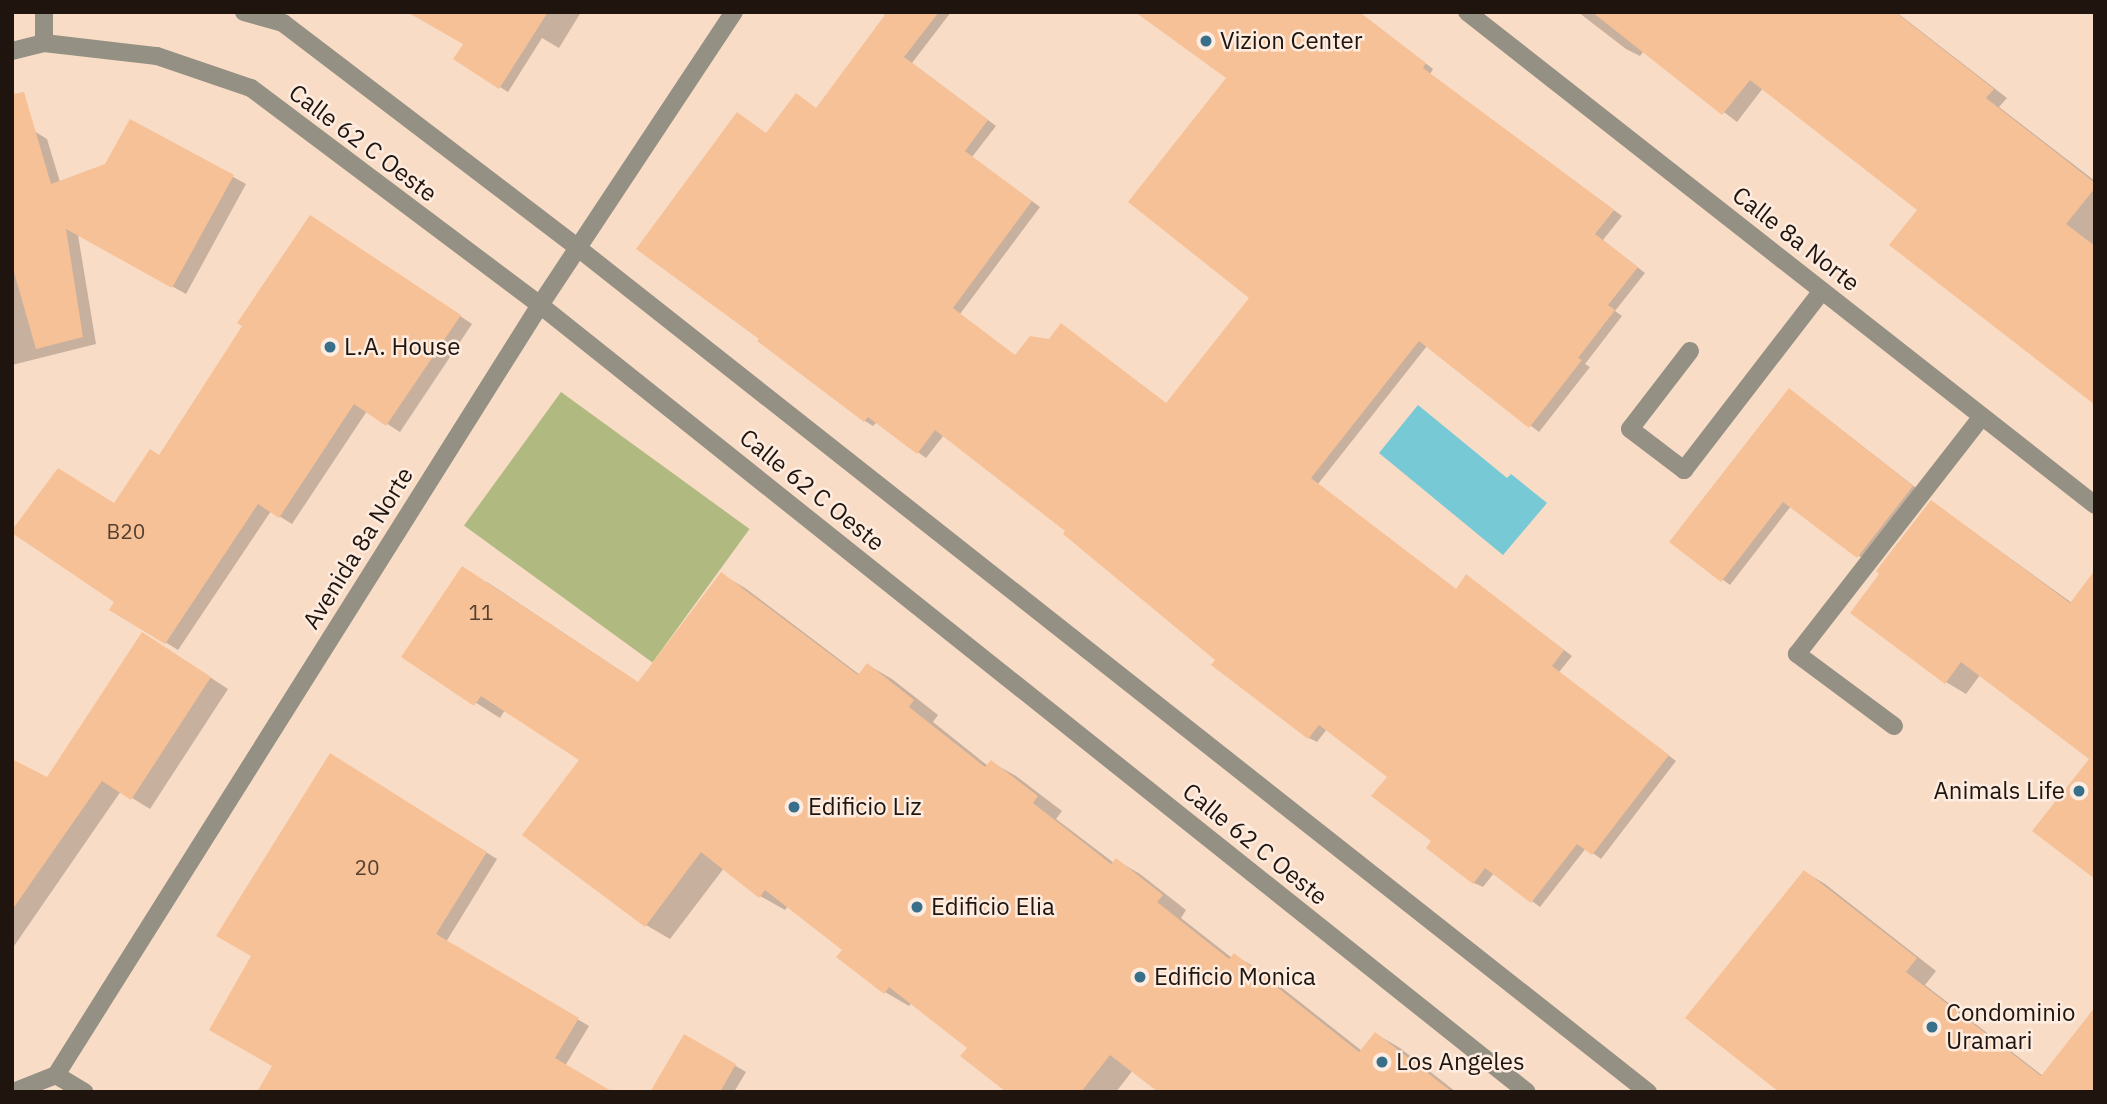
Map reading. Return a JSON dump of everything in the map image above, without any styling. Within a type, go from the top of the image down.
[{"type":"street","points":[[44,12],[44,43]]},
{"type":"street","name":"Calle 62 C Oeste","points":[[244,12],[283,23],[578,248],[1648,1092]]},
{"type":"street","name":"Avenida 8a Norte","points":[[56,1075],[540,305],[734,12]]},
{"type":"street","name":"Calle 8a Norte","points":[[1467,12],[2095,505]]},
{"type":"street","name":"Calle 62 C Oeste","points":[[12,51],[44,43],[157,56],[251,88],[540,305],[1527,1092]]},
{"type":"street","points":[[1690,351],[1630,429],[1684,470],[1822,291]]},
{"type":"street","points":[[1894,726],[1797,654],[1982,416]]},
{"type":"street","points":[[12,1092],[56,1075],[84,1092]]},
{"type":"green space","points":[[561,392],[750,529],[653,662],[464,525]]},
{"type":"water","points":[[1418,405],[1507,478],[1511,474],[1547,503],[1503,555],[1379,453]]},
{"type":"building","points":[[407,12],[548,12],[499,89],[453,59],[463,44]]},
{"type":"building","points":[[887,12],[939,12],[904,57],[988,120],[965,151],[1032,201],[953,308],[1015,355],[1030,336],[1049,339],[1061,323],[1166,403],[1249,298],[1128,202],[1226,78],[1135,12],[1359,12],[1426,63],[1423,68],[1614,210],[1595,234],[1638,267],[1608,305],[1615,310],[1578,358],[1582,360],[1529,428],[1419,341],[1311,478],[1456,589],[1466,574],[1564,650],[1552,666],[1669,755],[1592,855],[1577,844],[1531,903],[1485,868],[1473,884],[1426,848],[1431,841],[1371,796],[1387,777],[1319,725],[1308,739],[1211,665],[1215,660],[1063,534],[1065,531],[935,430],[917,454],[868,417],[864,422],[757,341],[759,339],[636,249],[737,112],[766,133],[796,93],[816,108]]},
{"type":"building","points":[[1592,12],[1895,12],[1994,89],[1986,98],[2095,183],[2095,188],[2066,224],[2095,246],[2095,405],[1889,245],[1917,210],[1750,80],[1722,115]]},
{"type":"building","points":[[24,92],[51,184],[105,164],[130,119],[234,175],[172,288],[66,229],[83,337],[36,349],[12,265],[12,94]]},
{"type":"building","points":[[310,215],[461,315],[386,426],[354,404],[279,518],[258,504],[165,644],[109,610],[114,602],[12,533],[12,530],[58,468],[114,503],[150,449],[159,455],[242,326],[237,323]]},
{"type":"building","points":[[1789,388],[1913,486],[1857,558],[1783,502],[1721,582],[1669,542]]},
{"type":"building","points":[[1931,500],[2070,603],[2095,570],[2095,879],[2032,831],[2089,759],[1961,662],[1945,684],[1850,613],[1879,574],[1876,571]]},
{"type":"building","points":[[462,566],[638,682],[721,572],[858,675],[867,663],[914,700],[909,707],[985,767],[991,760],[1038,796],[1033,803],[1111,864],[1116,858],[1163,895],[1157,902],[1229,959],[1234,953],[1359,1052],[1375,1032],[1452,1092],[1158,1092],[1110,1055],[1081,1092],[1006,1092],[960,1056],[967,1048],[889,987],[884,994],[836,957],[842,950],[765,890],[759,898],[701,852],[645,927],[522,835],[579,760],[481,696],[474,706],[401,657]]},
{"type":"building","points":[[142,632],[211,677],[131,800],[102,781],[12,910],[12,759],[47,777]]},
{"type":"building","points":[[330,753],[487,852],[436,934],[579,1018],[555,1058],[613,1092],[257,1092],[272,1066],[209,1030],[251,956],[216,936]]},
{"type":"building","points":[[1804,870],[1917,958],[1906,972],[2041,1076],[2095,1007],[2095,1092],[1779,1092],[1685,1018]]},
{"type":"building","points":[[684,1034],[736,1064],[720,1092],[650,1092]]},
{"type":"place","name":"Vizion Center","points":[[1206,41]]},
{"type":"place","name":"L.A. House","points":[[330,347]]},
{"type":"place","name":"Animals Life","points":[[2079,791]]},
{"type":"place","name":"Edificio Liz","points":[[794,807]]},
{"type":"place","name":"Edificio Elia","points":[[917,907]]},
{"type":"place","name":"Edificio Monica","points":[[1140,977]]},
{"type":"place","name":"Condominio Uramari","points":[[1932,1027]]},
{"type":"place","name":"Los Angeles","points":[[1382,1062]]}]
